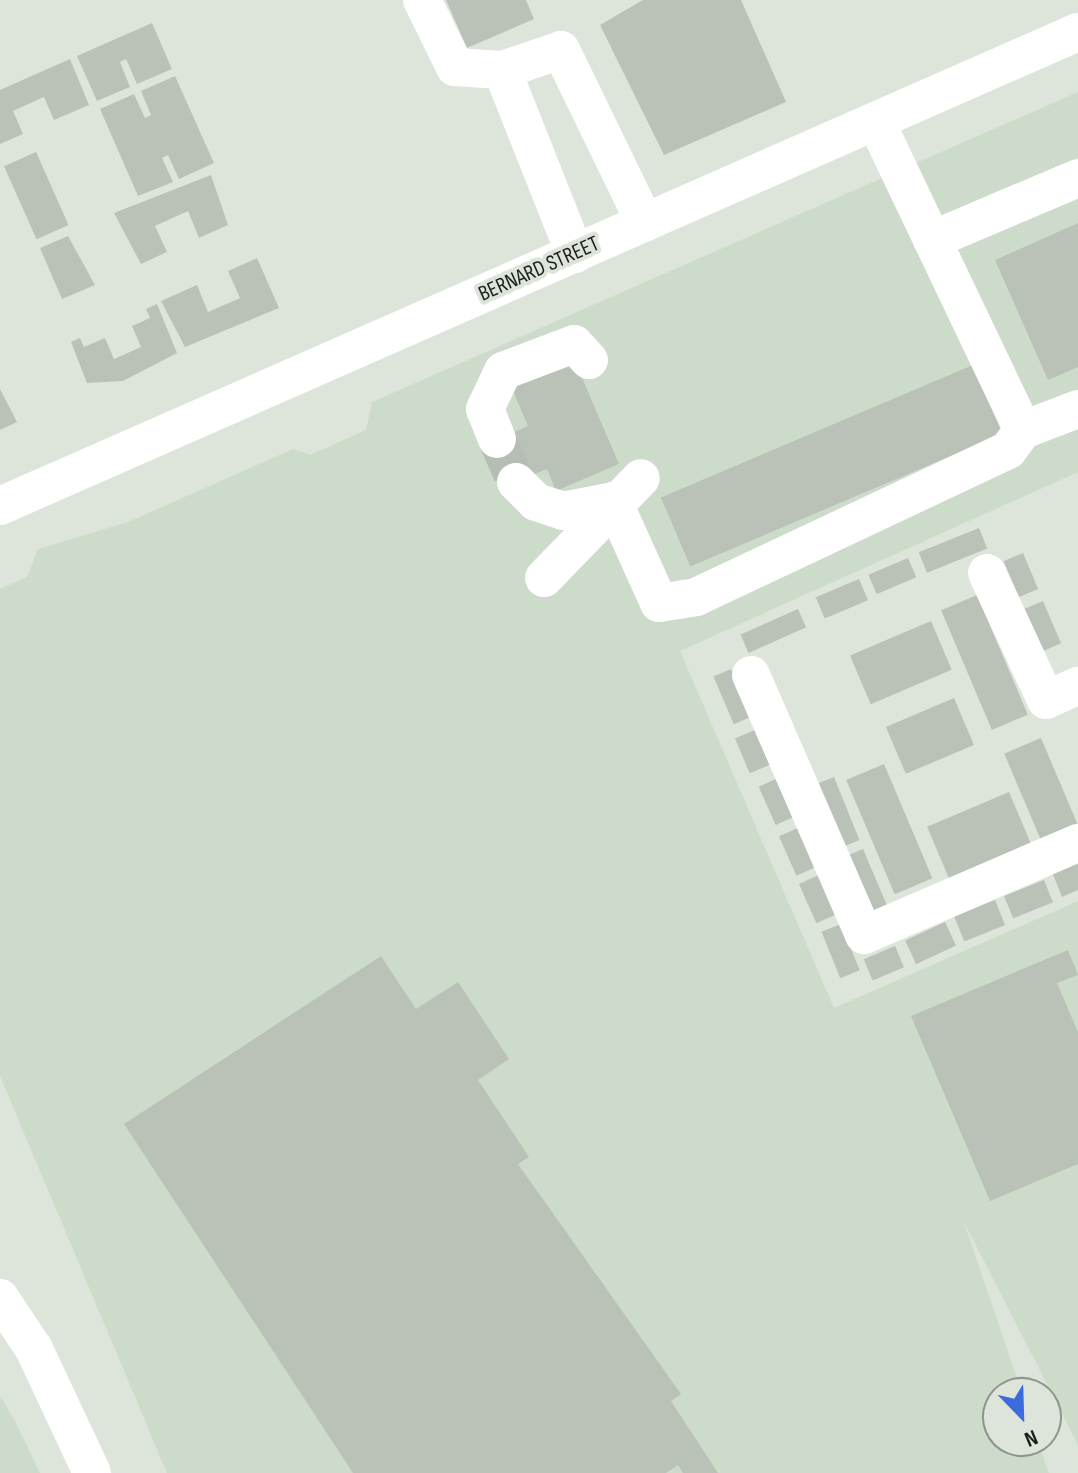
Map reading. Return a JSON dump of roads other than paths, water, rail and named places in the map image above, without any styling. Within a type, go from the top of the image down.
[{"type":"street","points":[[422,0],[455,67],[502,70],[561,50],[645,223]]},
{"type":"street","name":"BERNARD STREET","points":[[0,506],[1078,32]]},
{"type":"street","points":[[502,70],[575,254]]},
{"type":"street","points":[[876,122],[1023,430]]},
{"type":"street","points":[[932,240],[1078,178]]},
{"type":"street","points":[[497,439],[485,409],[503,371],[574,344],[589,360]]},
{"type":"street","points":[[627,490],[659,603],[696,597],[1008,450],[1023,430],[1078,409]]},
{"type":"street","points":[[516,482],[536,502],[563,511],[627,490]]},
{"type":"street","points":[[544,578],[627,490]]},
{"type":"street","points":[[987,573],[1046,700],[1078,686]]},
{"type":"street","points":[[751,675],[864,935],[1078,843]]},
{"type":"street","points":[[0,1298],[52,1384],[92,1473]]},
{"type":"tunnel","points":[[497,439],[516,482]]}]
